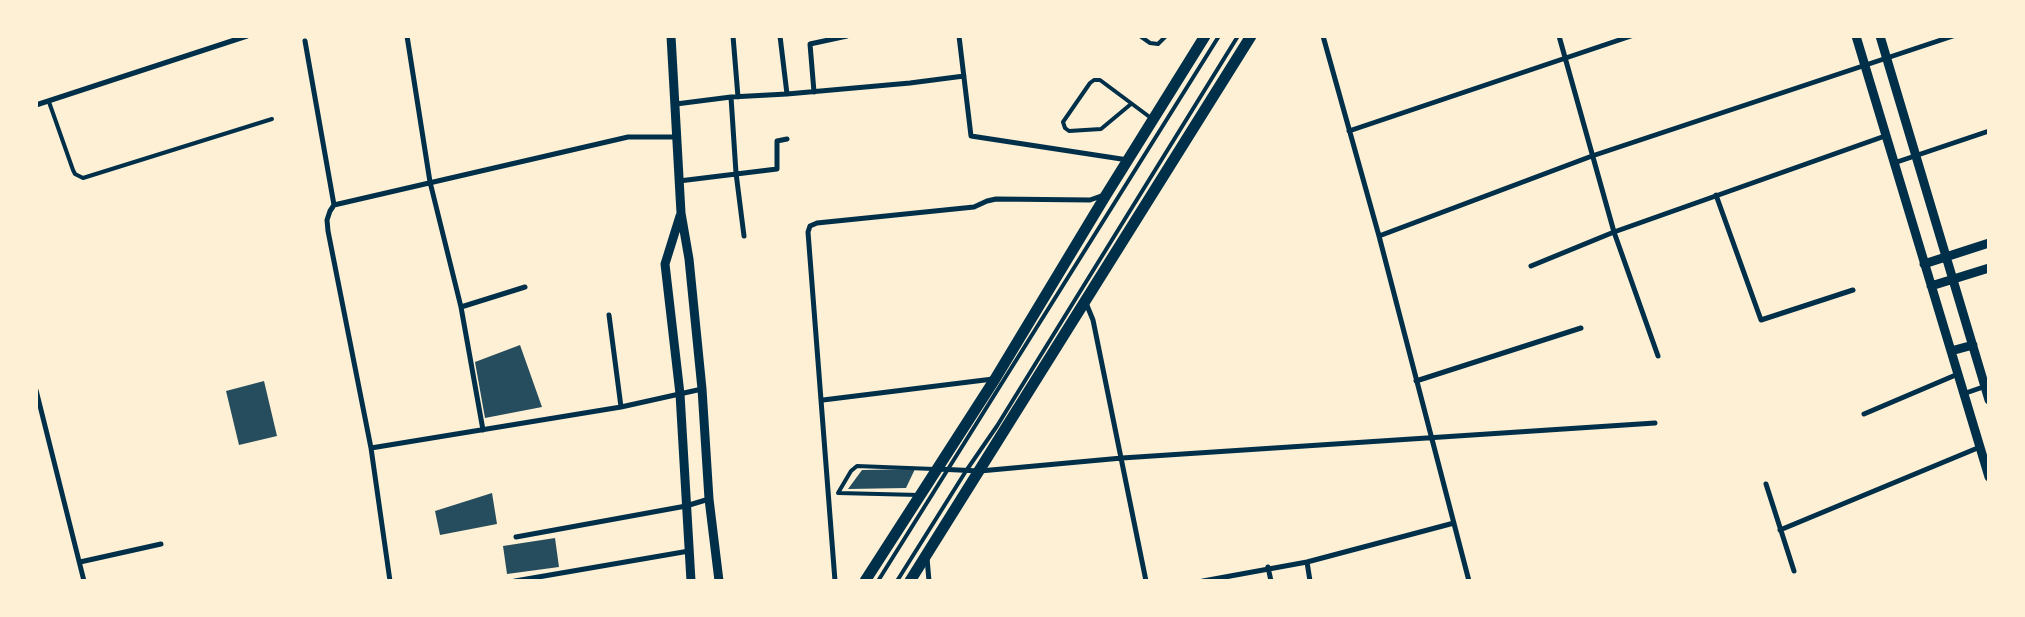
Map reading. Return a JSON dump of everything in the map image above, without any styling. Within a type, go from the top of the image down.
[{"type":"main road","points":[[865,581],[996,379],[1106,195],[1205,36]]},
{"type":"main road","points":[[910,581],[1251,36]]},
{"type":"street","points":[[36,105],[247,36]]},
{"type":"street","points":[[407,36],[430,182],[460,307],[483,430]]},
{"type":"street","points":[[671,36],[681,213],[689,259],[702,389],[709,499],[719,581]]},
{"type":"street","points":[[733,36],[738,97]]},
{"type":"street","points":[[780,36],[787,94]]},
{"type":"street","points":[[814,92],[810,44],[847,36]]},
{"type":"street","points":[[959,36],[971,136],[1128,160]]},
{"type":"street","points":[[1323,36],[1348,131],[1379,236],[1469,581]]},
{"type":"street","points":[[1559,36],[1614,232],[1658,356]]},
{"type":"street","points":[[1348,131],[1631,36]]},
{"type":"street","points":[[1856,36],[1989,476]]},
{"type":"street","points":[[1880,36],[1952,280],[1987,386],[1989,400]]},
{"type":"street","points":[[1379,236],[1592,156],[1953,36]]},
{"type":"street","points":[[305,41],[334,205]]},
{"type":"street","points":[[676,104],[731,97],[910,83],[964,76]]},
{"type":"street","points":[[731,97],[736,173],[744,236]]},
{"type":"street","points":[[1894,163],[1989,131]]},
{"type":"street","points":[[1531,266],[1614,232],[1885,136]]},
{"type":"street","points":[[390,581],[371,448],[328,231],[327,220],[330,211],[334,205],[628,137],[676,137]]},
{"type":"street","points":[[679,181],[778,169],[777,141],[787,139]]},
{"type":"street","points":[[836,581],[823,400],[808,232],[810,226],[816,223],[974,207],[996,199],[1090,200],[1106,195]]},
{"type":"street","points":[[1716,195],[1761,320],[1853,290]]},
{"type":"street","points":[[681,213],[665,264],[680,394],[688,551],[692,581]]},
{"type":"street","points":[[1924,264],[1989,243]]},
{"type":"street","points":[[1931,286],[1989,268]]},
{"type":"street","points":[[460,307],[525,287]]},
{"type":"street","points":[[1085,300],[1093,320],[1146,581]]},
{"type":"street","points":[[609,315],[621,407]]},
{"type":"street","points":[[1416,381],[1581,328]]},
{"type":"street","points":[[1951,351],[1973,344]]},
{"type":"street","points":[[1864,414],[1958,374]]},
{"type":"street","points":[[823,400],[996,379]]},
{"type":"street","points":[[1963,394],[1987,386]]},
{"type":"street","points":[[371,448],[621,407],[702,389]]},
{"type":"street","points":[[36,390],[84,581]]},
{"type":"street","points":[[936,469],[980,471],[1122,458],[1655,423]]},
{"type":"street","points":[[1780,530],[1980,446]]},
{"type":"street","points":[[1766,484],[1794,571]]},
{"type":"street","points":[[516,537],[686,506],[709,499]]},
{"type":"street","points":[[1203,581],[1307,562],[1454,522]]},
{"type":"street","points":[[80,562],[161,544]]},
{"type":"street","points":[[514,581],[688,551]]},
{"type":"street","points":[[926,555],[929,581]]},
{"type":"street","points":[[1307,562],[1310,581]]},
{"type":"street","points":[[1268,568],[1271,581]]},
{"type":"lane","points":[[1140,36],[1150,43],[1158,44],[1166,36]]},
{"type":"lane","points":[[878,581],[1219,36]]},
{"type":"lane","points":[[897,581],[966,471],[1002,418],[1238,36]]},
{"type":"lane","points":[[1131,104],[1101,130],[1069,132],[1063,122],[1094,80],[1100,80],[1153,119]]},
{"type":"lane","points":[[49,102],[73,170],[75,174],[83,178],[272,119]]},
{"type":"lane","points":[[838,493],[851,471],[858,466],[936,469]]},
{"type":"lane","points":[[830,496],[838,493],[920,495]]},
{"type":"building","points":[[520,345],[542,407],[485,418],[475,362]]},
{"type":"building","points":[[264,381],[277,436],[239,445],[226,391]]},
{"type":"building","points":[[915,469],[906,488],[848,489],[862,470]]},
{"type":"building","points":[[492,493],[497,524],[440,535],[435,511]]},
{"type":"building","points":[[555,538],[559,567],[507,574],[503,546]]}]
